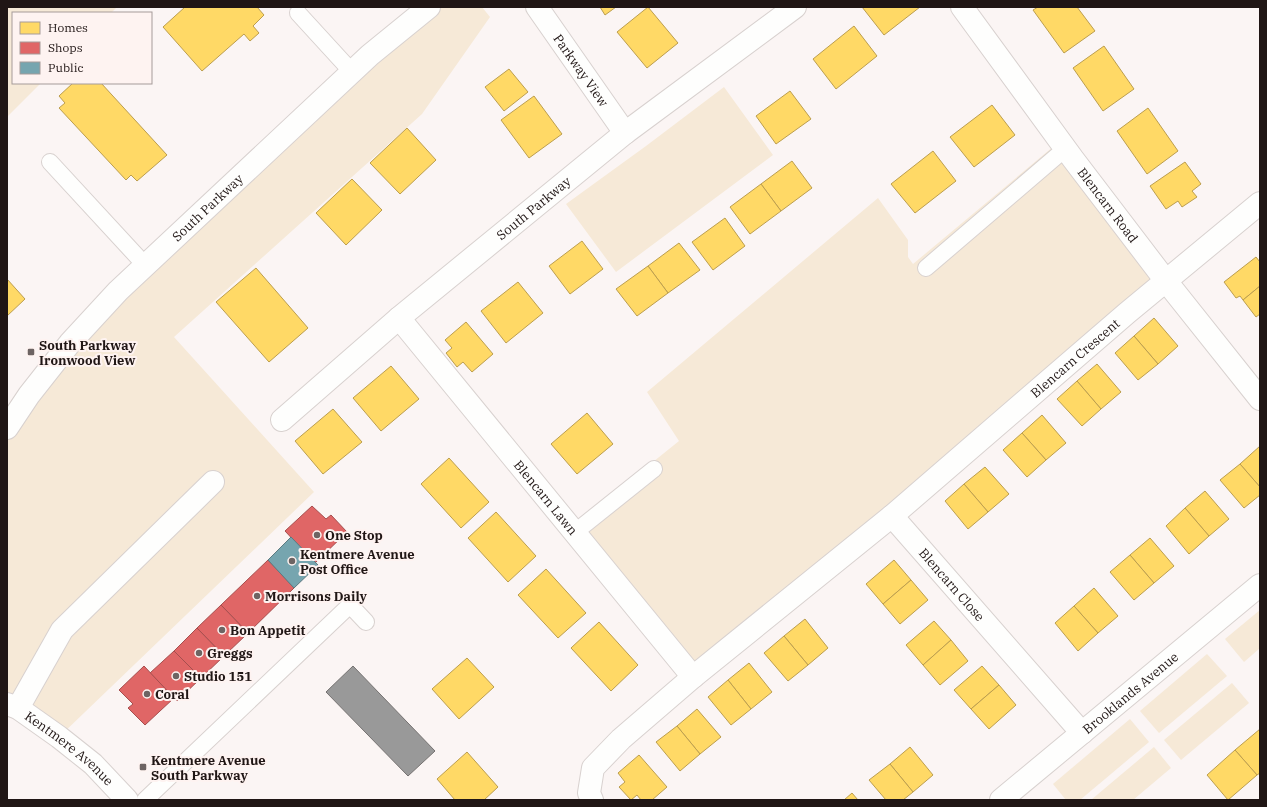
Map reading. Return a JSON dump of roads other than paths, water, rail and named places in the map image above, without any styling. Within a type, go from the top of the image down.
[{"type":"street","name":"South Parkway","points":[[7,428],[28,395],[70,343],[118,291],[370,55],[430,7]]},
{"type":"street","name":"Parkway View","points":[[537,7],[625,132]]},
{"type":"street","name":"South Parkway","points":[[282,420],[399,318],[625,132],[795,7]]},
{"type":"street","name":"Blencarn Road","points":[[962,7],[1065,149],[1166,281],[1260,399]]},
{"type":"street","name":"Blencarn Crescent","points":[[892,516],[1127,313],[1260,203]]},
{"type":"street","name":"Blencarn Lawn","points":[[399,318],[693,677]]},
{"type":"street","points":[[12,706],[62,630],[213,482]]},
{"type":"street","points":[[592,800],[589,793],[593,768],[621,739],[693,677],[892,516]]},
{"type":"street","name":"Blencarn Close","points":[[892,516],[1082,733]]},
{"type":"street","name":"Brooklands Avenue","points":[[1001,800],[1260,585]]},
{"type":"street","name":"Kentmere Avenue","points":[[12,706],[59,737],[93,764],[126,800]]},
{"type":"lane","points":[[298,13],[352,72]]},
{"type":"lane","points":[[926,268],[1065,149]]},
{"type":"lane","points":[[50,162],[145,265]]},
{"type":"lane","points":[[574,532],[654,469]]},
{"type":"lane","points":[[145,800],[350,606],[366,622]]},
{"type":"place","name":"South Parkway Ironwood View","points":[[31,352]]},
{"type":"place","name":"One Stop","points":[[317,535]]},
{"type":"place","name":"Kentmere Avenue Post Office","points":[[292,561]]},
{"type":"place","name":"Morrisons Daily","points":[[257,596]]},
{"type":"place","name":"Bon Appetit","points":[[222,630]]},
{"type":"place","name":"Greggs","points":[[199,653]]},
{"type":"place","name":"Studio 151","points":[[176,676]]},
{"type":"place","name":"Coral","points":[[147,694]]},
{"type":"place","name":"Kentmere Avenue South Parkway","points":[[143,767]]}]
